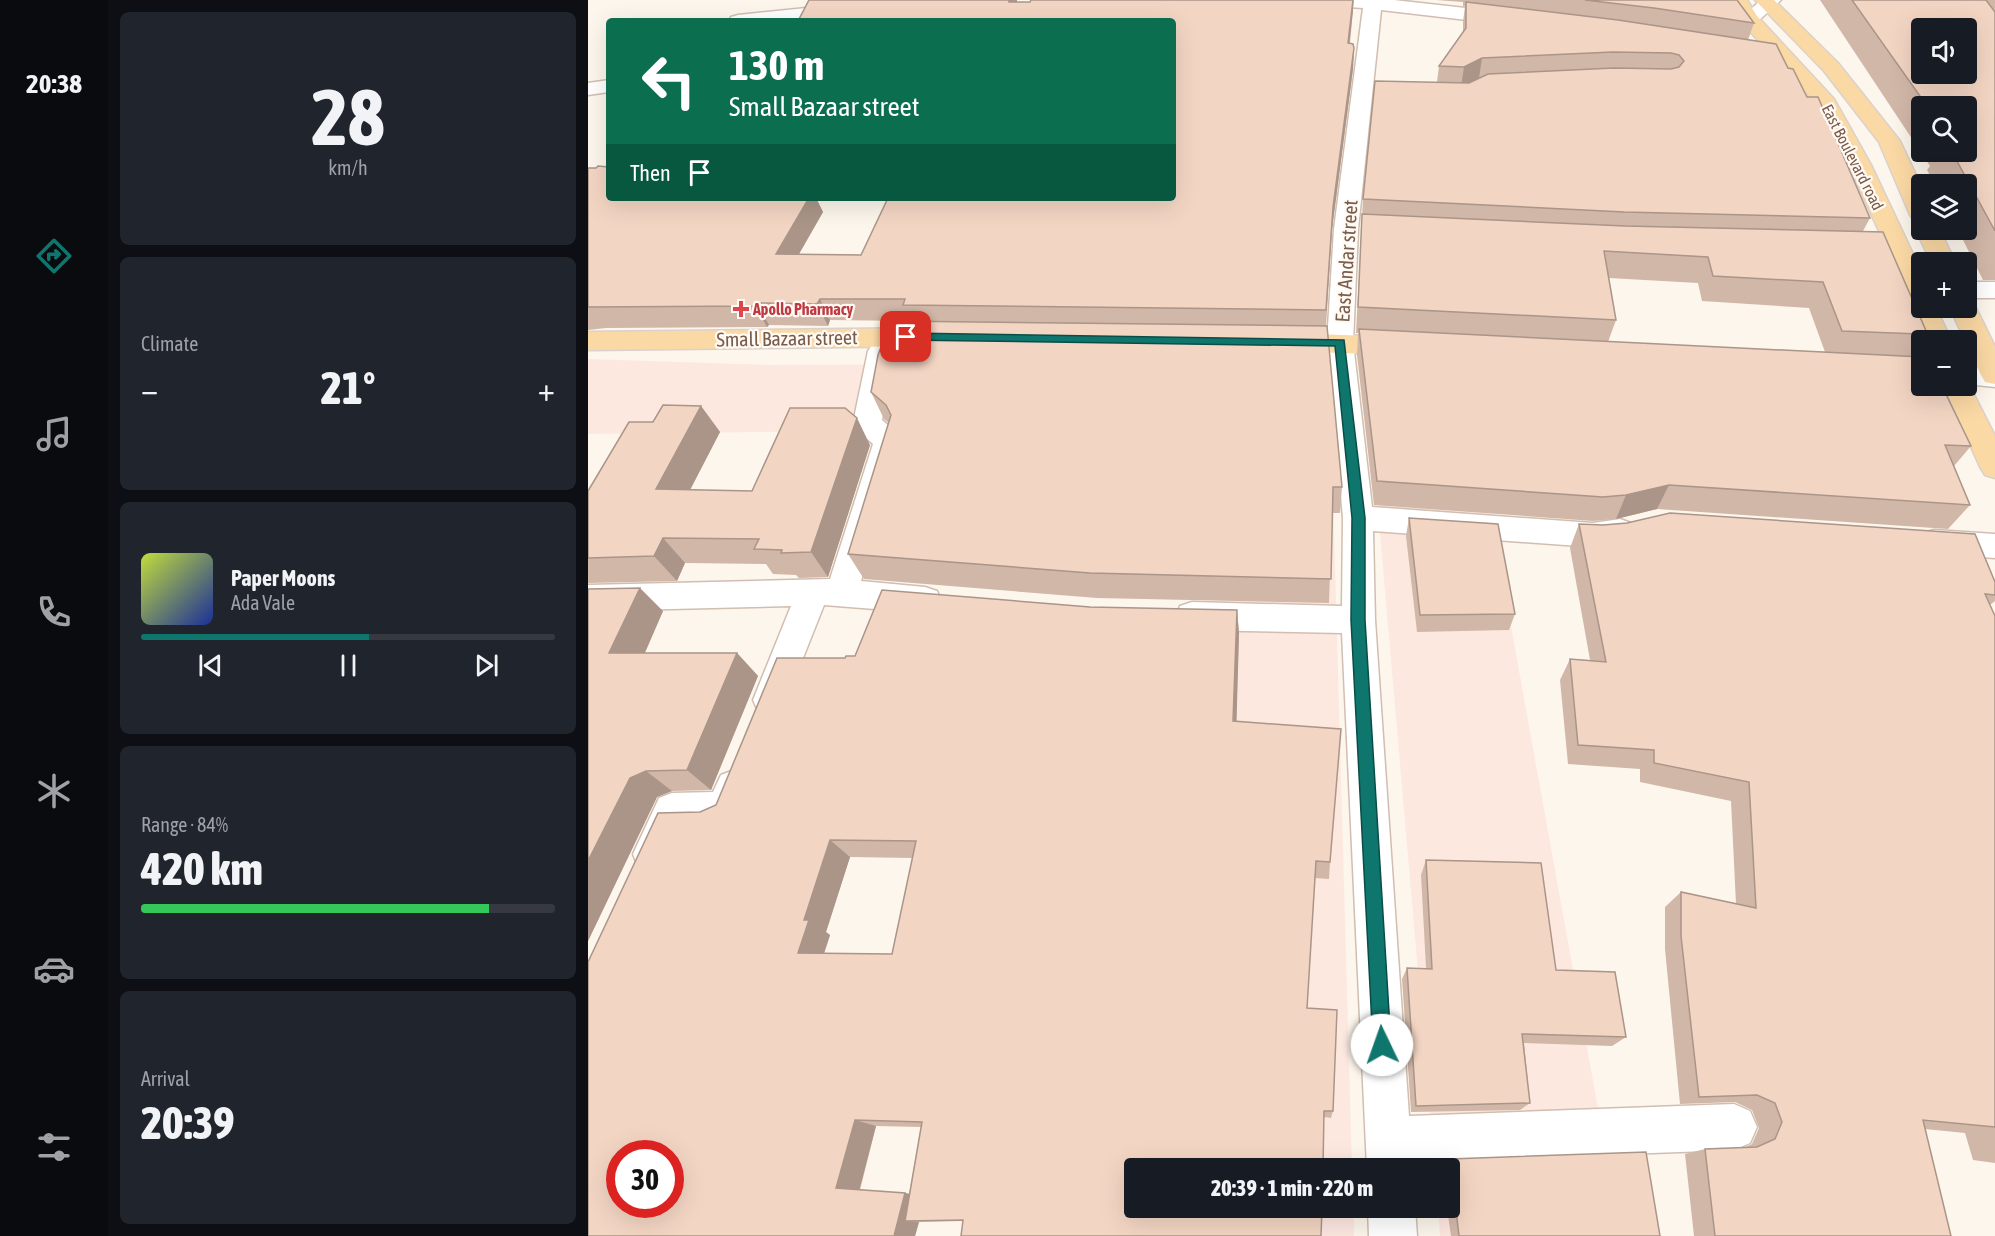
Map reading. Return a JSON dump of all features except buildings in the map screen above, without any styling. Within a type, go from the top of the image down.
[{"type":"main road","points":[[1768,1],[1831,67],[1889,141],[1911,190]]},
{"type":"main road","name":"East Boulevard road","points":[[1744,9],[1785,58],[1824,99],[1860,165],[1885,249],[1911,286]]},
{"type":"main road","points":[[1968,318],[1995,376]]},
{"type":"main road","name":"Small Bazaar street","points":[[588,342],[954,338]]},
{"type":"main road","points":[[1258,342],[1423,347]]},
{"type":"main road","points":[[1963,396],[1995,468]]},
{"type":"street","points":[[767,18],[939,0]]},
{"type":"street","points":[[1320,0],[1373,2],[1533,22]]},
{"type":"street","points":[[1744,9],[1768,1]]},
{"type":"street","name":"East Andar street","points":[[1373,2],[1374,94],[1358,229],[1340,343],[1358,518],[1358,620],[1389,1154]]},
{"type":"street","points":[[1751,52],[1785,58]]},
{"type":"street","points":[[588,89],[606,86]]},
{"type":"street","points":[[1977,290],[1995,290]]},
{"type":"street","points":[[638,885],[672,811],[725,810],[751,745],[828,592],[888,441],[867,423],[884,337]]},
{"type":"street","points":[[1977,375],[1995,376]]},
{"type":"street","points":[[1358,518],[1593,535],[1616,533],[1646,525]]},
{"type":"street","points":[[1902,540],[1995,546]]},
{"type":"street","points":[[588,598],[828,592],[954,602]]},
{"type":"street","points":[[1168,616],[1358,620]]},
{"type":"street","points":[[1389,1154],[1734,1127]]},
{"type":"street","points":[[1393,1218],[1394,1236]]},
{"type":"shaded area","points":[[588,359],[773,365],[1315,362],[1331,425],[1352,1158],[1193,1158],[1225,427],[588,434]]},
{"type":"shaded area","points":[[1365,360],[1465,371],[1621,1236],[1440,1236],[1439,1218],[1460,1218],[1460,1158],[1434,1158]]},
{"type":"shaded area","points":[[1191,1218],[1354,1218],[1354,1236],[1190,1236]]},
{"type":"place","name":"Apollo Pharmacy","points":[[741,309]]},
{"type":"route","points":[[906,337],[1340,343],[1358,518],[1358,620],[1382,1045]]}]
